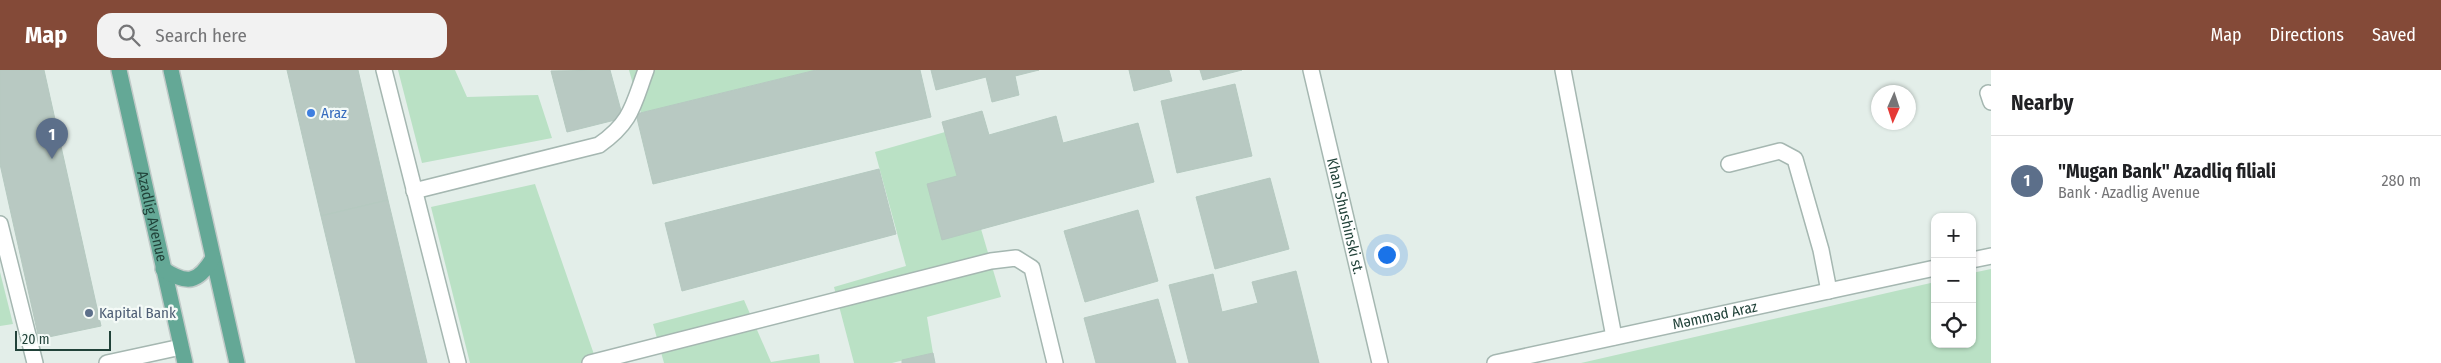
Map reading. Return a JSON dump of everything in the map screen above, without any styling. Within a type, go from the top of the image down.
[{"type":"main road","name":"Azadlig Avenue","points":[[119,70],[185,363]]},
{"type":"main road","points":[[172,70],[237,363]]},
{"type":"main road","points":[[163,269],[176,277],[192,279],[204,273],[213,258]]},
{"type":"street","points":[[384,70],[458,363]]},
{"type":"street","points":[[414,190],[600,145],[618,132],[630,114],[646,70]]},
{"type":"street","name":"Khan Shushinski st.","points":[[1311,70],[1380,363]]},
{"type":"street","points":[[1563,70],[1614,337]]},
{"type":"street","points":[[1729,164],[1780,151],[1795,159],[1821,250],[1829,291]]},
{"type":"street","points":[[0,224],[35,363]]},
{"type":"street","points":[[1976,259],[1991,256]]},
{"type":"street","points":[[590,363],[991,261],[1016,258],[1032,268],[1055,363]]},
{"type":"street","name":"Məmməd Araz","points":[[1495,363],[1931,269]]},
{"type":"street","points":[[107,363],[181,346]]},
{"type":"green space","points":[[398,70],[455,70],[467,97],[538,95],[552,138],[422,163]]},
{"type":"green space","points":[[629,70],[816,70],[641,113]]},
{"type":"green space","points":[[945,132],[957,176],[981,229],[1001,297],[927,317],[933,353],[892,363],[854,363],[834,287],[906,266],[875,152]]},
{"type":"green space","points":[[535,184],[597,363],[470,363],[431,207]]},
{"type":"green space","points":[[1991,269],[1991,363],[1581,363],[1931,283],[1931,348],[1976,348],[1976,272]]},
{"type":"green space","points":[[0,272],[13,324],[0,326]]},
{"type":"green space","points":[[744,300],[771,362],[819,354],[820,363],[664,363],[653,324]]},
{"type":"building","points":[[0,70],[44,70],[101,326],[39,339],[0,164]]},
{"type":"building","points":[[287,70],[358,70],[388,200],[321,216]]},
{"type":"building","points":[[610,70],[623,118],[567,132],[551,71]]},
{"type":"building","points":[[816,70],[920,70],[931,117],[653,184],[636,114]]},
{"type":"building","points":[[931,70],[1039,70],[1015,76],[1019,95],[992,102],[986,77],[936,90]]},
{"type":"building","points":[[1129,70],[1169,70],[1172,81],[1134,91]]},
{"type":"building","points":[[1200,70],[1242,70],[1203,80]]},
{"type":"building","points":[[1235,84],[1252,156],[1177,173],[1161,101]]},
{"type":"building","points":[[982,111],[989,135],[1056,116],[1063,143],[1138,123],[1154,182],[942,240],[927,184],[957,176],[942,122]]},
{"type":"building","points":[[879,169],[896,234],[682,291],[665,223]]},
{"type":"building","points":[[1270,178],[1289,249],[1215,269],[1196,197]]},
{"type":"building","points":[[388,200],[427,363],[356,363],[321,216]]},
{"type":"building","points":[[1138,210],[1158,281],[1085,302],[1064,231]]},
{"type":"building","points":[[1296,271],[1319,363],[1189,363],[1169,285],[1213,274],[1222,312],[1258,303],[1252,282]]},
{"type":"building","points":[[1158,299],[1176,363],[1096,363],[1084,318]]},
{"type":"building","points":[[933,353],[935,363],[902,363],[902,360]]},
{"type":"place","name":"Araz","points":[[311,113]]},
{"type":"place","name":"\"Mugan Bank\" Azadliq filiali","points":[[52,159]]},
{"type":"place","name":"Kapital Bank","points":[[89,313]]}]
